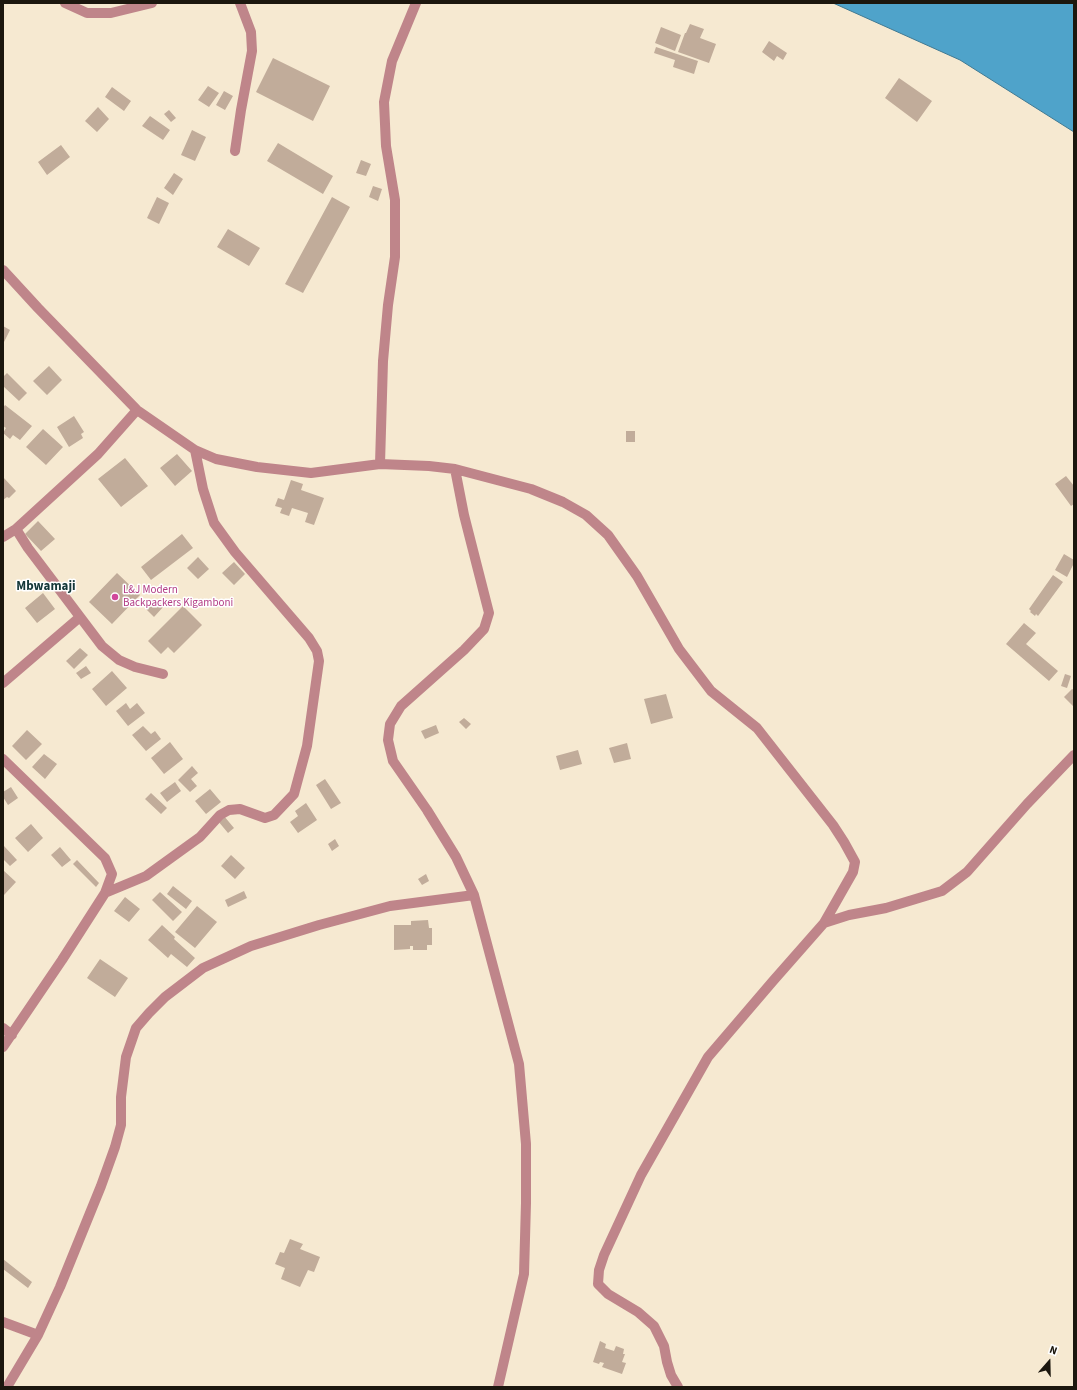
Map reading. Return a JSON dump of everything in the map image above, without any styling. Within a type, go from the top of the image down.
[{"type":"street","points":[[65,3],[87,13],[110,13],[152,3]]},
{"type":"street","points":[[235,151],[252,51],[251,32],[240,3]]},
{"type":"street","points":[[380,464],[383,361],[388,304],[395,257],[395,200],[386,146],[384,102],[392,61],[416,3]]},
{"type":"street","points":[[3,270],[137,410],[195,450],[216,459],[257,467],[311,473],[380,464],[429,466],[455,469],[531,489],[563,502],[586,515],[608,535],[637,576],[679,650],[711,691],[757,728],[833,825],[844,842],[855,862],[853,872],[824,922],[708,1057],[641,1175],[604,1255],[599,1270],[598,1284],[608,1294],[638,1312],[654,1326],[664,1346],[671,1375],[678,1387]]},
{"type":"street","points":[[3,537],[16,529],[98,454],[137,410]]},
{"type":"street","points":[[105,893],[146,876],[200,836],[220,815],[229,810],[240,809],[265,818],[274,815],[294,794],[307,746],[319,661],[317,651],[309,638],[235,552],[214,523],[203,489],[195,450]]},
{"type":"street","points":[[455,469],[464,515],[489,613],[484,629],[464,650],[401,706],[390,724],[388,740],[394,761],[452,850],[474,895],[519,1064],[526,1144],[524,1274],[498,1387]]},
{"type":"street","points":[[16,529],[102,646],[119,660],[135,667],[163,674]]},
{"type":"street","points":[[3,683],[80,617]]},
{"type":"street","points":[[824,922],[849,915],[886,908],[942,891],[968,872],[1027,804],[1074,755]]},
{"type":"street","points":[[3,759],[105,858],[112,874],[105,893],[3,1048]]},
{"type":"street","points":[[7,1387],[38,1335],[63,1280],[116,1147],[122,1125],[121,1097],[126,1057],[136,1028],[149,1013],[166,997],[203,968],[251,946],[319,925],[390,906],[474,895]]},
{"type":"street","points":[[3,1028],[12,1035]]},
{"type":"street","points":[[3,1322],[38,1335]]},
{"type":"water","points":[[833,3],[1074,3],[1074,132],[960,60]]},
{"type":"building","points":[[690,24],[704,29],[700,38],[716,44],[709,63],[678,52]]},
{"type":"building","points":[[661,27],[681,35],[675,51],[655,43]]},
{"type":"building","points":[[769,41],[787,53],[783,60],[777,56],[774,61],[762,52]]},
{"type":"building","points":[[656,47],[698,61],[694,74],[673,67],[675,60],[654,53]]},
{"type":"building","points":[[273,58],[330,86],[313,121],[256,92]]},
{"type":"building","points":[[899,78],[932,101],[917,122],[885,98]]},
{"type":"building","points":[[208,86],[219,93],[209,107],[198,100]]},
{"type":"building","points":[[112,87],[131,101],[124,111],[105,97]]},
{"type":"building","points":[[224,91],[233,96],[225,110],[216,105]]},
{"type":"building","points":[[98,107],[109,119],[97,132],[85,121]]},
{"type":"building","points":[[169,110],[176,118],[171,122],[164,114]]},
{"type":"building","points":[[150,116],[170,130],[163,140],[142,126]]},
{"type":"building","points":[[192,130],[206,137],[195,161],[181,155]]},
{"type":"building","points":[[278,143],[333,176],[323,194],[267,161]]},
{"type":"building","points":[[61,145],[70,157],[47,175],[38,162]]},
{"type":"building","points":[[361,160],[371,164],[366,176],[356,173]]},
{"type":"building","points":[[174,173],[183,179],[173,195],[164,188]]},
{"type":"building","points":[[373,186],[382,189],[378,201],[369,197]]},
{"type":"building","points":[[157,197],[169,203],[159,224],[147,218]]},
{"type":"building","points":[[332,197],[350,207],[303,293],[285,284]]},
{"type":"building","points":[[228,229],[260,248],[249,266],[217,247]]},
{"type":"building","points":[[3,326],[10,330],[3,344]]},
{"type":"building","points":[[49,366],[62,380],[47,395],[33,381]]},
{"type":"building","points":[[7,373],[27,393],[19,401],[3,386],[3,377]]},
{"type":"building","points":[[5,405],[32,426],[20,440],[13,435],[10,439],[3,433],[6,428],[3,426],[3,408]]},
{"type":"building","points":[[74,416],[84,432],[81,434],[83,438],[69,447],[57,427]]},
{"type":"building","points":[[43,429],[63,447],[46,465],[26,447]]},
{"type":"building","points":[[626,431],[635,431],[635,442],[626,442]]},
{"type":"building","points":[[177,454],[192,471],[175,486],[160,468]]},
{"type":"building","points":[[125,458],[148,486],[121,507],[98,479]]},
{"type":"building","points":[[1066,476],[1074,486],[1074,504],[1071,506],[1055,484]]},
{"type":"building","points":[[3,477],[16,491],[9,498],[7,497],[3,500]]},
{"type":"building","points":[[291,480],[303,484],[301,490],[324,498],[314,525],[305,522],[308,513],[292,508],[289,516],[280,513],[282,508],[275,506],[278,498],[284,500]]},
{"type":"building","points":[[38,521],[55,539],[41,551],[25,534]]},
{"type":"building","points":[[182,534],[193,548],[151,580],[141,567]]},
{"type":"building","points":[[1064,554],[1074,560],[1067,577],[1055,570]]},
{"type":"building","points":[[198,557],[209,569],[198,579],[187,568]]},
{"type":"building","points":[[234,562],[245,574],[234,585],[222,573]]},
{"type":"building","points":[[117,573],[140,595],[112,624],[89,602]]},
{"type":"building","points":[[1053,575],[1063,582],[1038,616],[1036,614],[1035,616],[1029,609]]},
{"type":"building","points":[[43,593],[55,609],[37,623],[25,608]]},
{"type":"building","points":[[155,599],[164,606],[154,617],[146,609]]},
{"type":"building","points":[[183,606],[202,625],[174,653],[168,647],[161,654],[148,641]]},
{"type":"building","points":[[1024,623],[1036,633],[1026,644],[1058,671],[1049,681],[1006,644]]},
{"type":"building","points":[[80,648],[88,655],[74,669],[66,661]]},
{"type":"building","points":[[86,666],[91,673],[81,679],[76,673]]},
{"type":"building","points":[[112,671],[127,688],[106,706],[92,689]]},
{"type":"building","points":[[1065,674],[1071,676],[1067,688],[1061,686]]},
{"type":"building","points":[[1072,689],[1074,690],[1074,707],[1064,697]]},
{"type":"building","points":[[666,694],[673,718],[651,724],[644,699]]},
{"type":"building","points":[[126,703],[130,709],[137,703],[145,713],[128,726],[116,711]]},
{"type":"building","points":[[464,718],[471,724],[466,729],[459,722]]},
{"type":"building","points":[[436,725],[439,733],[425,739],[421,731]]},
{"type":"building","points":[[143,726],[151,734],[155,731],[161,739],[146,751],[132,735]]},
{"type":"building","points":[[27,730],[42,744],[26,760],[12,746]]},
{"type":"building","points":[[170,742],[183,759],[164,774],[151,758]]},
{"type":"building","points":[[627,743],[631,759],[614,763],[609,748]]},
{"type":"building","points":[[578,750],[582,764],[560,770],[556,756]]},
{"type":"building","points":[[44,754],[57,764],[45,779],[32,767]]},
{"type":"building","points":[[192,766],[198,773],[191,779],[197,786],[190,792],[178,780]]},
{"type":"building","points":[[325,779],[341,803],[331,809],[316,785]]},
{"type":"building","points":[[175,782],[181,791],[167,802],[160,793]]},
{"type":"building","points":[[11,787],[18,798],[8,805],[3,797],[3,792]]},
{"type":"building","points":[[210,789],[221,802],[206,814],[195,801]]},
{"type":"building","points":[[151,793],[167,808],[161,814],[145,799]]},
{"type":"building","points":[[306,803],[317,820],[298,833],[290,822],[298,816],[295,811]]},
{"type":"building","points":[[224,816],[234,828],[228,833],[218,821]]},
{"type":"building","points":[[31,824],[43,838],[28,852],[15,838]]},
{"type":"building","points":[[335,839],[339,846],[332,851],[328,844]]},
{"type":"building","points":[[4,846],[17,860],[10,866],[3,859]]},
{"type":"building","points":[[60,847],[71,860],[62,867],[51,855]]},
{"type":"building","points":[[231,855],[245,868],[235,879],[221,866]]},
{"type":"building","points":[[77,860],[99,883],[96,887],[73,864]]},
{"type":"building","points":[[3,870],[16,882],[4,895],[3,894]]},
{"type":"building","points":[[426,874],[429,881],[422,885],[418,879]]},
{"type":"building","points":[[173,886],[192,901],[186,909],[167,894]]},
{"type":"building","points":[[244,891],[247,898],[228,907],[225,900]]},
{"type":"building","points":[[160,892],[182,912],[173,921],[152,900]]},
{"type":"building","points":[[125,897],[140,909],[129,922],[114,911]]},
{"type":"building","points":[[197,906],[217,922],[195,948],[175,932]]},
{"type":"building","points":[[428,920],[429,928],[432,928],[432,945],[427,945],[427,950],[413,950],[413,946],[410,946],[410,949],[394,950],[394,925],[411,925],[411,921]]},
{"type":"building","points":[[162,925],[175,937],[174,939],[195,958],[187,967],[171,954],[168,958],[148,940]]},
{"type":"building","points":[[100,959],[128,978],[115,997],[87,978]]},
{"type":"building","points":[[290,1239],[303,1244],[300,1249],[320,1257],[314,1272],[308,1270],[300,1287],[281,1279],[285,1268],[275,1264],[280,1252],[284,1253]]},
{"type":"building","points":[[3,1259],[32,1282],[28,1288],[3,1269]]},
{"type":"building","points":[[600,1341],[606,1344],[605,1348],[614,1351],[616,1346],[624,1349],[623,1354],[625,1354],[622,1362],[626,1363],[622,1374],[602,1367],[604,1363],[600,1362],[599,1364],[593,1362]]},
{"type":"place","name":"L&J Modern Backpackers Kigamboni","points":[[115,597]]},
{"type":"district","name":"Mbwamaji","points":[[46,587]]}]
